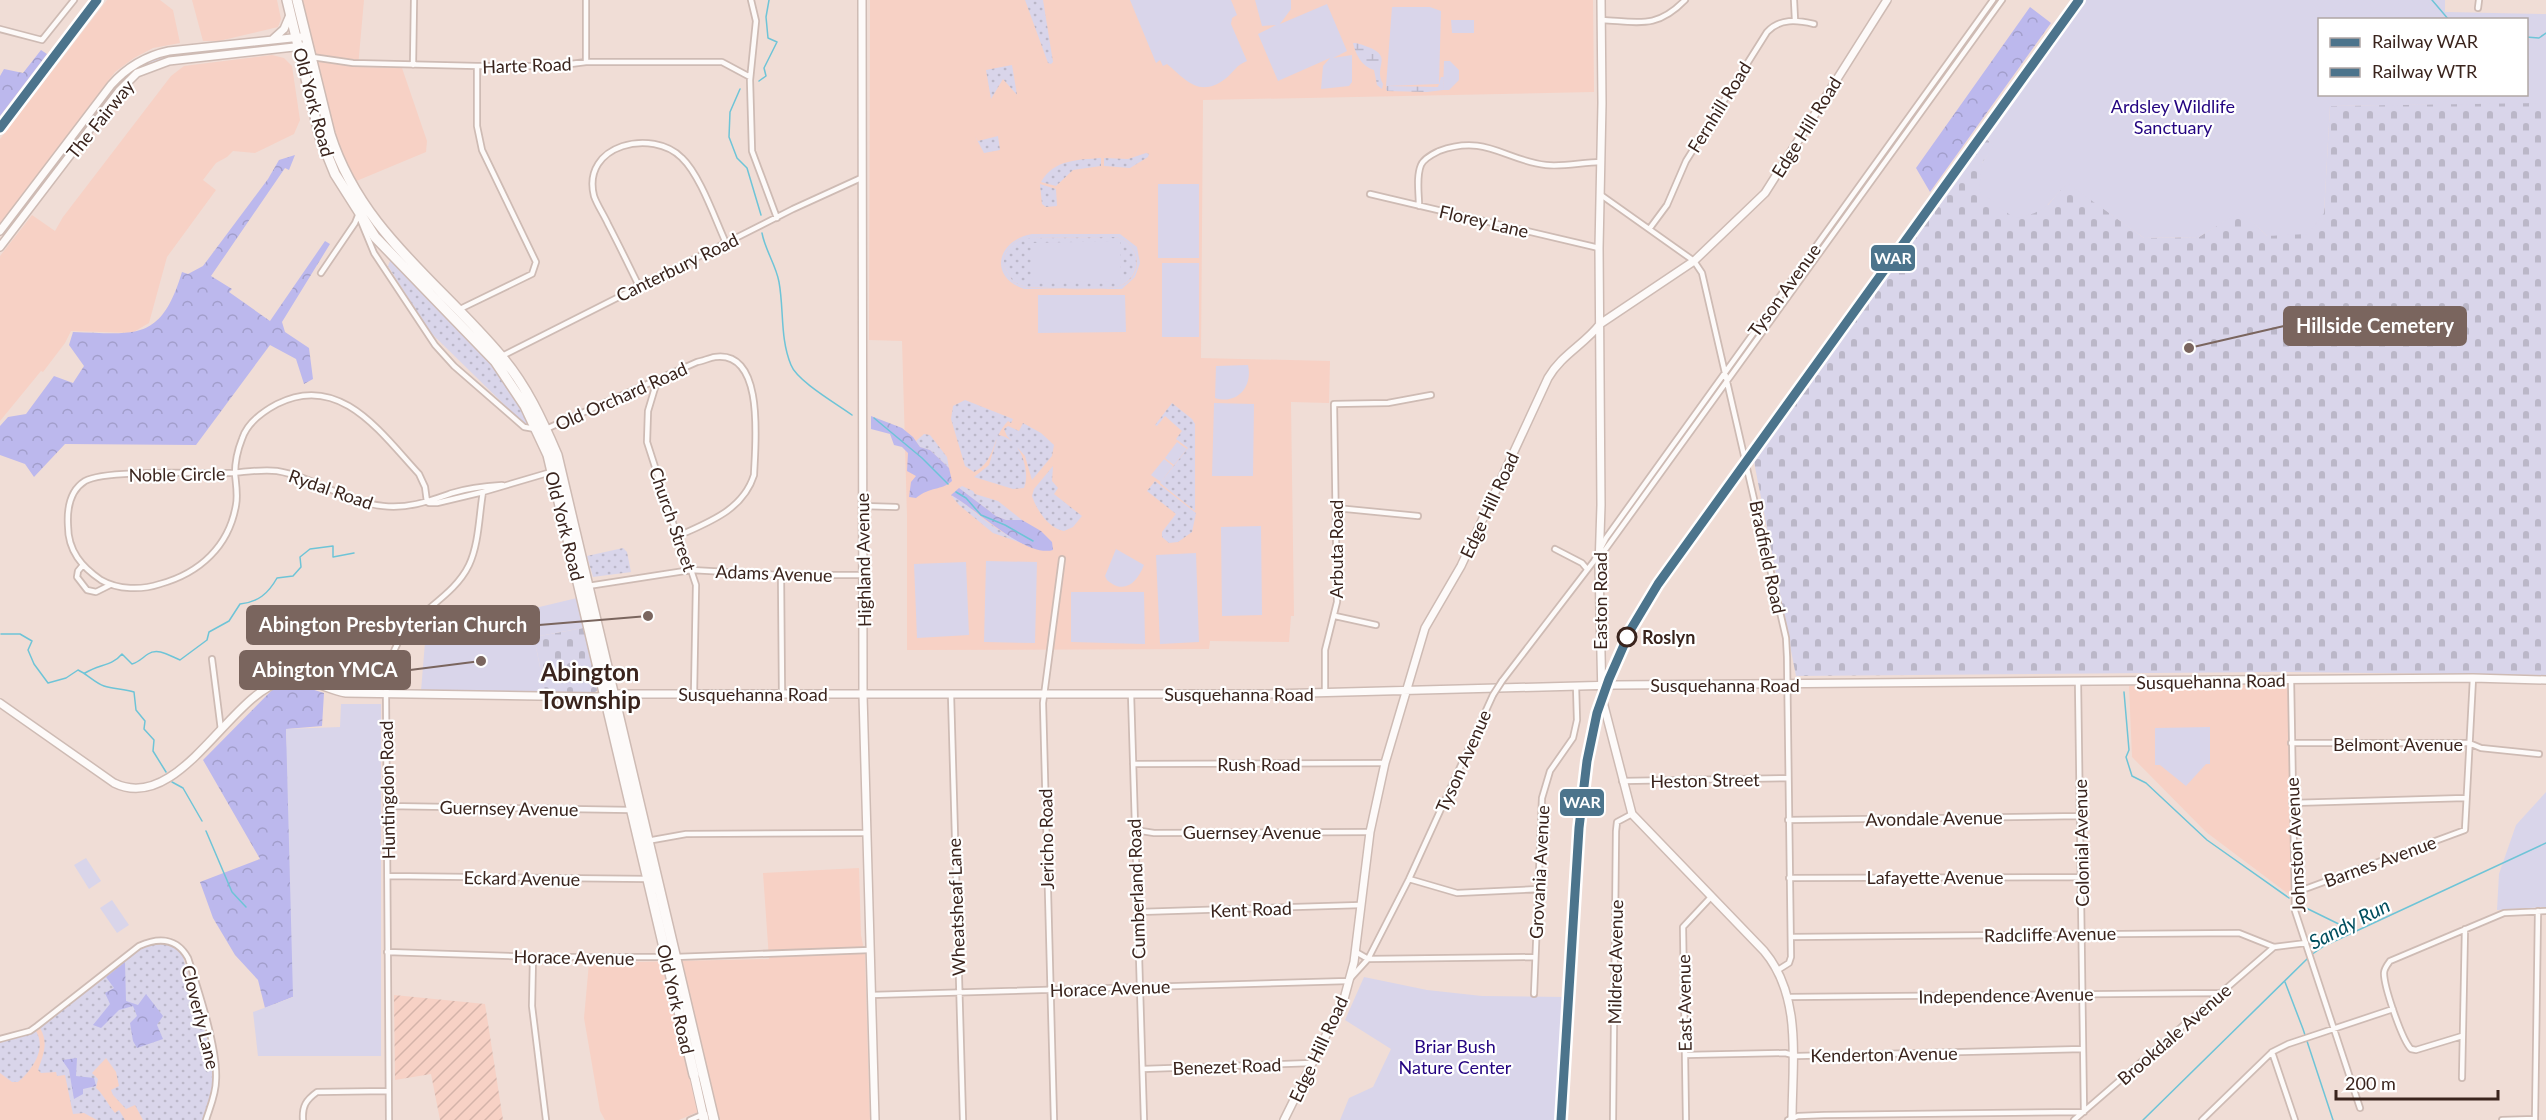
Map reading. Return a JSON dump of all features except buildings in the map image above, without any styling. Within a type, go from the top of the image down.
[{"type":"highway","name":"Old York Road","points":[[287,0],[302,44],[311,57],[337,155],[356,194],[385,234],[520,381],[541,429],[556,471],[584,587],[706,1115],[714,1120]]},
{"type":"highway","name":"Old York Road","points":[[297,0],[302,44],[324,149],[335,174],[375,237],[455,312]]},
{"type":"highway","name":"Old York Road","points":[[609,695],[631,810],[643,842]]},
{"type":"highway","name":"Old York Road","points":[[671,957],[694,1075]]},
{"type":"main road","name":"Highland Avenue","points":[[862,0],[863,695],[875,1120]]},
{"type":"main road","name":"Easton Road","points":[[1601,0],[1599,248],[1601,686],[1622,781],[1632,814],[1764,951],[1779,970],[1790,997],[1791,1119]]},
{"type":"main road","name":"Edge Hill Road","points":[[1284,1120],[1344,999],[1356,952],[1370,832],[1385,763],[1406,690],[1432,614],[1461,566],[1548,378],[1560,361],[1592,335],[1600,324],[1694,261],[1765,193],[1887,0]]},
{"type":"main road","points":[[264,42],[281,33],[286,26],[290,12]]},
{"type":"main road","name":"The Fairway","points":[[0,231],[124,71],[153,55],[185,49],[264,42],[302,44]]},
{"type":"main road","name":"The Fairway","points":[[0,247],[132,77],[153,65],[195,57],[302,44]]},
{"type":"main road","points":[[99,101],[107,107]]},
{"type":"main road","name":"Susquehanna Road","points":[[0,703],[107,778],[129,788],[160,782],[180,770],[266,688],[283,680],[300,678],[334,691],[386,695],[1044,695],[1325,693],[1576,686],[2291,679],[2546,680]]},
{"type":"main road","name":"Old York Road","points":[[694,1075],[706,1115]]},
{"type":"street","points":[[0,29],[42,40],[74,0]]},
{"type":"street","points":[[413,65],[414,0]]},
{"type":"street","points":[[586,0],[586,62]]},
{"type":"street","points":[[751,0],[756,21],[750,77],[752,152],[777,218]]},
{"type":"street","points":[[1602,20],[1649,22],[1660,20],[1673,13],[1685,0]]},
{"type":"street","points":[[1794,0],[1795,20],[1814,24]]},
{"type":"street","name":"Tyson Avenue","points":[[1348,981],[1368,959],[1409,879],[1493,695],[1502,681],[1599,553],[1606,538],[1993,0]]},
{"type":"street","name":"Tyson Avenue","points":[[1599,553],[1605,550],[2002,0]]},
{"type":"street","points":[[2478,0],[2478,8]]},
{"type":"street","name":"Fernhill Road","points":[[1650,228],[1667,205],[1686,161],[1767,32],[1777,24],[1795,20]]},
{"type":"street","name":"Harte Road","points":[[311,57],[352,63],[477,66],[555,66],[586,62],[722,62],[750,77]]},
{"type":"street","points":[[455,312],[532,274],[536,262],[482,150],[477,126],[477,66]]},
{"type":"street","points":[[639,286],[595,196],[593,179],[596,168],[601,159],[612,149],[655,144],[669,147],[684,159],[726,243]]},
{"type":"street","points":[[1419,206],[1419,172],[1422,162],[1450,148],[1468,145],[1486,146],[1546,165],[1601,162]]},
{"type":"street","name":"Canterbury Road","points":[[499,359],[639,286],[861,178]]},
{"type":"street","name":"Florey Lane","points":[[1370,194],[1599,248]]},
{"type":"street","name":"Bradfield Road","points":[[1601,195],[1694,261],[1705,282],[1726,372],[1786,638],[1791,937],[1789,963],[1779,970]]},
{"type":"street","points":[[321,273],[355,223],[359,213]]},
{"type":"street","points":[[359,213],[362,228],[374,253],[435,345],[454,366],[524,428],[541,429]]},
{"type":"street","points":[[1822,237],[1829,241]]},
{"type":"street","name":"Old Orchard Road","points":[[541,429],[697,362],[717,356],[733,360],[748,375],[754,401],[754,475],[746,494],[736,506],[678,536]]},
{"type":"street","name":"Church Street","points":[[657,381],[648,411],[647,442],[686,563],[692,570],[696,585],[694,694]]},
{"type":"street","points":[[235,472],[242,438],[248,427],[265,411],[283,401],[312,395],[336,399],[356,408],[418,474],[425,487],[427,502]]},
{"type":"street","name":"Arbuta Road","points":[[1325,693],[1325,650],[1337,602],[1334,404],[1388,403],[1431,395]]},
{"type":"street","name":"Rydal Road","points":[[235,472],[276,471],[311,480],[339,493],[381,506],[406,507],[427,502],[437,504],[466,493],[556,471]]},
{"type":"street","name":"Noble Circle","points":[[235,472],[237,503],[228,532],[219,547],[189,574],[156,586],[137,588],[110,585],[83,565],[76,558],[68,527],[68,503],[82,483],[106,475],[235,472]]},
{"type":"street","name":"Rydal Road","points":[[466,493],[483,492],[502,485]]},
{"type":"street","name":"Huntingdon Road","points":[[389,1120],[386,695],[388,668],[394,649],[407,628],[452,588],[469,565],[483,492]]},
{"type":"street","points":[[862,506],[896,507]]},
{"type":"street","points":[[1336,508],[1418,516]]},
{"type":"street","points":[[1555,549],[1582,563],[1587,569]]},
{"type":"street","name":"Jericho Road","points":[[1054,1120],[1044,695],[1062,559]]},
{"type":"street","name":"Noble Circle","points":[[83,565],[77,577],[87,590],[96,592],[110,585]]},
{"type":"street","name":"Adams Avenue","points":[[584,587],[692,570],[782,575],[863,575]]},
{"type":"street","points":[[782,575],[782,694]]},
{"type":"street","points":[[1335,616],[1376,625]]},
{"type":"street","points":[[212,659],[221,730]]},
{"type":"street","points":[[2292,803],[2465,798],[2473,678]]},
{"type":"street","name":"Johnston Avenue","points":[[2291,679],[2295,911],[2360,1108]]},
{"type":"street","name":"Colonial Avenue","points":[[2078,682],[2084,1112]]},
{"type":"street","name":"Grovania Avenue","points":[[1534,994],[1542,798],[1550,771],[1573,738],[1577,720],[1576,686]]},
{"type":"street","name":"Cumberland Road","points":[[1131,694],[1139,912],[1138,986],[1144,1120]]},
{"type":"street","name":"Wheatsheaf Lane","points":[[951,695],[963,1120]]},
{"type":"street","name":"Belmont Avenue","points":[[2291,744],[2469,743],[2481,748],[2539,754]]},
{"type":"street","name":"Rush Road","points":[[1133,764],[1385,763]]},
{"type":"street","name":"Heston Street","points":[[1622,781],[1787,778]]},
{"type":"street","name":"Barnes Avenue","points":[[2294,893],[2465,830],[2465,798]]},
{"type":"street","name":"Guernsey Avenue","points":[[387,806],[631,810]]},
{"type":"street","name":"Mildred Avenue","points":[[1613,1120],[1616,831],[1617,822],[1632,814]]},
{"type":"street","name":"Avondale Avenue","points":[[1788,820],[2080,816]]},
{"type":"street","name":"Guernsey Avenue","points":[[1135,830],[1154,833],[1370,832]]},
{"type":"street","points":[[643,842],[686,834],[867,833]]},
{"type":"street","name":"Eckard Avenue","points":[[388,876],[652,879]]},
{"type":"street","name":"Lafayette Avenue","points":[[1789,878],[2082,877]]},
{"type":"street","points":[[1409,879],[1457,893],[1539,889]]},
{"type":"street","name":"East Avenue","points":[[1686,1120],[1683,927],[1711,897]]},
{"type":"street","name":"Kent Road","points":[[1139,912],[1362,905]]},
{"type":"street","points":[[2502,1120],[2535,1119],[2538,911]]},
{"type":"street","points":[[2462,1036],[2416,1050],[2411,1049],[2393,1009],[2383,972],[2390,961],[2504,913],[2546,911]]},
{"type":"street","points":[[2462,1078],[2465,929]]},
{"type":"street","name":"Radcliffe Avenue","points":[[1791,937],[2239,933],[2274,947],[2306,943]]},
{"type":"street","name":"Cloverly Lane","points":[[1,1036],[30,1031],[139,946],[163,940],[176,944],[188,958],[215,1064],[215,1091],[206,1120]]},
{"type":"street","name":"Brookdale Avenue","points":[[2074,1120],[2274,947]]},
{"type":"street","name":"Horace Avenue","points":[[387,952],[533,957],[671,957],[870,950]]},
{"type":"street","points":[[1356,952],[1368,959],[1535,957]]},
{"type":"street","points":[[533,957],[532,1006],[546,1120]]},
{"type":"street","name":"Horace Avenue","points":[[871,995],[1348,981]]},
{"type":"street","name":"Independence Avenue","points":[[1790,997],[2222,993]]},
{"type":"street","points":[[2202,1120],[2272,1052],[2288,1044],[2393,1009]]},
{"type":"street","name":"Kenderton Avenue","points":[[1685,1055],[2083,1049]]},
{"type":"street","points":[[2272,1052],[2295,1120]]},
{"type":"street","name":"Benezet Road","points":[[1143,1069],[1312,1063]]},
{"type":"street","points":[[303,1120],[302,1108],[317,1092],[388,1091]]},
{"type":"street","points":[[1791,1119],[1824,1114],[2084,1112]]},
{"type":"street","points":[[690,1120],[706,1115]]},
{"type":"shaded area","points":[[107,0],[160,0],[173,10],[180,43],[153,48],[115,72],[0,227],[0,139]]},
{"type":"shaded area","points":[[192,0],[277,0],[281,19],[278,27],[219,41],[203,41]]},
{"type":"shaded area","points":[[301,0],[364,0],[358,67],[402,68],[427,141],[426,152],[354,182],[337,142]]},
{"type":"shaded area","points":[[870,0],[1593,0],[1594,92],[1203,100],[1201,358],[1330,361],[1329,403],[1291,402],[1294,616],[1291,616],[1289,642],[1210,641],[1209,649],[907,650],[907,515],[902,341],[869,340]]},
{"type":"shaded area","points":[[272,55],[284,58],[292,66],[300,120],[294,134],[255,153],[233,151],[216,163],[203,180],[216,190],[167,257],[149,323],[132,333],[71,331],[65,343],[43,372],[41,371],[0,421],[0,256],[32,215],[55,231],[63,217],[171,76],[184,66]]},
{"type":"shaded area","points":[[2288,684],[2291,896],[2206,832],[2132,757],[2129,686]]},
{"type":"shaded area","points":[[859,868],[861,935],[865,955],[870,1120],[698,1120],[695,1113],[679,1120],[605,1120],[600,1111],[584,1018],[589,963],[769,959],[763,873]]},
{"type":"shaded area","points":[[100,978],[135,1012],[163,1063],[210,1039],[216,1080],[206,1120],[0,1120],[0,1039],[30,1031]]},
{"type":"shaded area","points":[[394,995],[485,1004],[503,1120],[440,1120],[431,1074],[395,1080]]},
{"type":"green space","points":[[1025,0],[1043,0],[1053,62],[1051,64],[1048,63]]},
{"type":"green space","points":[[1130,0],[1231,0],[1237,15],[1232,18],[1231,24],[1247,61],[1216,85],[1200,87],[1193,84],[1167,64],[1163,66],[1160,60],[1156,63]]},
{"type":"green space","points":[[1255,0],[1291,0],[1291,9],[1280,24],[1327,4],[1347,51],[1333,58],[1352,55],[1352,82],[1349,86],[1321,89],[1323,66],[1330,58],[1278,81],[1258,34],[1276,25],[1262,26]]},
{"type":"green space","name":"Ardsley Wildlife Sanctuary","points":[[2086,0],[2445,0],[2445,12],[2546,14],[2546,103],[2330,106],[2324,213],[2308,234],[2267,236],[2241,211],[2199,237],[2144,238],[2067,183],[2039,211],[2014,218],[1979,191],[1982,163],[1994,145],[1986,139]]},
{"type":"green space","points":[[1392,7],[1430,7],[1441,11],[1439,84],[1386,86]]},
{"type":"green space","points":[[2030,7],[2051,23],[1930,192],[1916,168]]},
{"type":"green space","points":[[1451,20],[1474,20],[1474,33],[1452,33]]},
{"type":"green space","points":[[1353,43],[1368,47],[1380,54],[1382,89],[1377,85],[1374,70],[1360,60]]},
{"type":"green space","points":[[41,50],[47,54],[0,116],[0,76],[4,69],[23,73]]},
{"type":"green space","points":[[173,54],[167,59],[141,69],[107,100],[106,98],[113,90],[135,69],[152,59]]},
{"type":"green space","points":[[1444,61],[1450,61],[1459,70],[1459,80],[1449,90],[1443,90]]},
{"type":"green space","points":[[1012,65],[1017,95],[1003,79],[991,99],[986,70]]},
{"type":"green space","points":[[1441,77],[1444,77],[1443,90],[1427,92],[1387,91],[1386,89],[1387,86],[1438,87]]},
{"type":"green space","points":[[2546,103],[2546,675],[2275,672],[1796,676],[1753,457],[1986,139],[1995,145],[1982,163],[2048,205],[2067,182],[2144,238],[2199,237],[2241,210],[2267,236],[2324,213],[2330,106]]},
{"type":"green space","points":[[975,136],[978,141],[998,136],[1000,150],[984,153]]},
{"type":"green space","points":[[1149,154],[1148,157],[1130,168],[1104,166],[1104,158],[1128,159]]},
{"type":"green space","points":[[295,155],[289,170],[285,168],[211,276],[232,289],[229,292],[270,321],[325,241],[330,244],[282,322],[285,332],[309,348],[313,379],[304,384],[296,359],[270,345],[196,445],[65,444],[34,477],[25,464],[0,455],[0,426],[8,417],[26,414],[54,376],[73,383],[84,366],[69,345],[73,332],[130,332],[143,329],[155,322],[165,311],[174,295],[182,272],[188,274],[203,266],[268,179],[279,160]]},
{"type":"green space","points":[[1101,158],[1101,166],[1073,170],[1056,186],[1041,182],[1046,174],[1067,162]]},
{"type":"green space","points":[[1040,184],[1056,189],[1057,206],[1046,207],[1042,204]]},
{"type":"green space","points":[[1158,184],[1199,184],[1199,258],[1158,258]]},
{"type":"green space","points":[[1032,234],[1120,234],[1137,247],[1140,263],[1135,277],[1122,289],[1089,289],[1112,288],[1128,282],[1136,268],[1137,260],[1130,245],[1114,237],[1022,238],[1011,246],[1005,257],[1004,266],[1013,282],[1026,287],[1067,289],[1024,289],[1013,283],[1005,276],[1001,268],[1001,259],[1005,251],[1011,243],[1020,238]]},
{"type":"green space","points":[[1114,237],[1130,245],[1134,251],[1136,267],[1133,275],[1127,281],[1112,288],[1026,287],[1013,282],[1004,266],[1008,249],[1022,238]]},
{"type":"green space","points":[[1120,241],[1121,281],[1032,283],[1032,243]]},
{"type":"green space","points":[[393,260],[478,347],[507,381],[529,423],[524,424],[430,332],[388,266]]},
{"type":"green space","points":[[1162,263],[1199,263],[1199,337],[1162,337]]},
{"type":"green space","points":[[1038,295],[1125,295],[1126,332],[1038,333]]},
{"type":"green space","points":[[1248,365],[1248,380],[1242,392],[1230,399],[1215,398],[1216,366]]},
{"type":"green space","points":[[965,400],[1013,419],[1011,423],[1008,421],[1002,428],[986,462],[974,472],[965,466],[951,419],[953,406]]},
{"type":"green space","points":[[1172,403],[1195,424],[1195,511],[1160,483],[1188,448],[1176,439],[1182,431],[1165,416],[1157,426],[1155,425]]},
{"type":"green space","points":[[1214,403],[1254,404],[1253,476],[1212,476]]},
{"type":"green space","points":[[871,416],[902,428],[920,447],[930,450],[949,468],[952,481],[916,498],[909,497],[911,482],[916,476],[907,471],[908,453],[902,447],[894,445],[890,434],[871,429]]},
{"type":"green space","points":[[1023,423],[1041,433],[1054,445],[1052,456],[1032,480],[1025,456],[1007,436],[1004,429],[1008,426],[1019,431]]},
{"type":"green space","points":[[924,434],[930,435],[947,457],[949,468],[930,450],[920,447],[916,441]]},
{"type":"green space","points":[[998,435],[1012,442],[1022,456],[1026,473],[1024,488],[1013,489],[974,477],[989,465]]},
{"type":"green space","points":[[1177,442],[1187,449],[1174,465],[1165,458]]},
{"type":"green space","points":[[1164,459],[1173,466],[1161,482],[1151,475]]},
{"type":"green space","points":[[1053,466],[1052,481],[1058,488],[1054,494],[1082,516],[1073,527],[1064,531],[1053,527],[1044,518],[1032,496],[1034,489]]},
{"type":"green space","points":[[1155,481],[1196,513],[1192,532],[1178,542],[1169,543],[1162,537],[1162,532],[1176,514],[1147,491]]},
{"type":"green space","points":[[962,486],[975,494],[998,501],[1022,520],[1006,520],[996,516],[959,488]]},
{"type":"green space","points":[[959,488],[996,516],[1006,520],[1022,520],[1041,531],[1052,542],[1053,550],[1028,546],[1000,530],[951,495]]},
{"type":"green space","points":[[951,495],[998,530],[1030,546],[993,533],[959,505]]},
{"type":"green space","points":[[1261,526],[1262,615],[1222,616],[1221,527]]},
{"type":"green space","points":[[623,548],[627,552],[631,572],[593,577],[587,556]]},
{"type":"green space","points":[[1116,549],[1144,565],[1134,582],[1124,587],[1113,584],[1105,576]]},
{"type":"green space","points":[[1196,553],[1199,642],[1160,644],[1156,555]]},
{"type":"green space","points":[[986,561],[1037,562],[1035,643],[984,642]]},
{"type":"green space","points":[[966,562],[969,635],[917,638],[914,564]]},
{"type":"green space","points":[[1071,592],[1144,592],[1145,644],[1071,642]]},
{"type":"green space","points":[[577,598],[583,628],[534,637],[545,692],[421,691],[426,630],[456,627]]},
{"type":"green space","points":[[583,628],[598,690],[595,692],[545,692],[534,637]]},
{"type":"green space","points":[[274,688],[311,689],[324,693],[322,726],[286,729],[300,994],[265,1008],[258,980],[235,955],[213,918],[200,882],[260,859],[203,760]]},
{"type":"green space","points":[[341,704],[381,704],[381,1056],[258,1056],[253,1012],[293,997],[286,729],[340,727]]},
{"type":"green space","points":[[2210,727],[2210,764],[2206,764],[2186,786],[2160,765],[2155,765],[2155,728]]},
{"type":"green space","points":[[2546,792],[2546,907],[2497,910],[2499,874],[2516,825]]},
{"type":"green space","points":[[86,858],[101,881],[89,889],[74,865]]},
{"type":"green space","points":[[112,900],[129,925],[117,933],[100,908]]},
{"type":"green space","points":[[169,944],[182,954],[212,1055],[212,1088],[203,1120],[143,1120],[135,1105],[126,1109],[113,1095],[111,1090],[119,1086],[116,1072],[106,1058],[92,1073],[98,1079],[96,1088],[115,1113],[119,1110],[125,1120],[97,1120],[84,1113],[73,1114],[65,1075],[57,1076],[56,1072],[41,1073],[38,1070],[45,1044],[40,1028],[135,953],[147,945]]},
{"type":"green space","points":[[125,962],[126,1001],[138,1005],[146,994],[163,1016],[157,1025],[163,1039],[137,1048],[133,1041],[130,1023],[137,1016],[133,1006],[119,1010],[101,1028],[93,1025],[110,1004],[105,993],[114,988],[106,977]]},
{"type":"green space","name":"Briar Bush Nature Center","points":[[1364,977],[1427,990],[1482,996],[1565,997],[1555,1120],[1340,1120],[1349,1098],[1373,1087],[1391,1049],[1345,1020]]},
{"type":"green space","points":[[36,1031],[40,1045],[36,1059],[18,1082],[12,1082],[0,1073],[0,1043]]},
{"type":"green space","points":[[77,1058],[76,1076],[94,1078],[96,1086],[83,1089],[83,1094],[74,1099],[69,1070],[62,1060]]},
{"type":"waterway","points":[[759,81],[766,76],[764,68],[777,42],[768,38],[766,17],[769,0]]},
{"type":"waterway","points":[[2432,0],[2447,18]]},
{"type":"waterway","points":[[2528,37],[2539,38],[2546,33]]},
{"type":"waterway","points":[[740,89],[730,112],[729,137],[737,158],[747,168],[761,215]]},
{"type":"waterway","points":[[762,233],[779,282],[785,345],[791,365],[809,385],[852,415]]},
{"type":"waterway","points":[[874,418],[922,458],[948,484]]},
{"type":"waterway","points":[[956,492],[966,498],[981,515],[1033,541]]},
{"type":"waterway","points":[[85,673],[114,661],[122,654],[132,664],[156,651],[180,660],[207,640],[209,632],[229,621],[240,604],[262,596],[277,578],[293,576],[301,567],[300,557],[310,549],[333,546],[333,557],[354,553]]},
{"type":"waterway","points":[[1,634],[20,634],[32,641],[28,650],[34,664],[48,683],[66,678],[78,670],[104,686],[134,692],[136,710],[145,721],[144,729],[154,740],[153,751],[166,772]]},
{"type":"waterway","points":[[2124,692],[2129,750],[2126,757],[2132,776],[2146,783],[2207,840],[2289,898]]},
{"type":"waterway","points":[[172,782],[183,788],[202,821]]},
{"type":"waterway","points":[[206,831],[232,892],[246,907]]},
{"type":"waterway","name":"Sandy Run","points":[[2311,955],[2324,946],[2546,843]]},
{"type":"waterway","points":[[2302,906],[2355,932]]},
{"type":"waterway","name":"Sandy Run","points":[[2143,1120],[2308,958]]},
{"type":"waterway","points":[[2285,982],[2333,1120]]},
{"type":"rail line","name":"WTR","points":[[0,128],[97,0]]},
{"type":"rail line","name":"WAR","points":[[1561,1120],[1579,828],[1587,761],[1597,713],[1631,629],[1658,584],[2079,0]]},
{"type":"place","name":"Hillside Cemetery","points":[[2189,348]]},
{"type":"place","name":"Abington Presbyterian Church","points":[[648,616]]},
{"type":"place","name":"Roslyn","points":[[1627,637]]},
{"type":"place","name":"Abington YMCA","points":[[481,661]]},
{"type":"district","name":"Abington Township","points":[[590,685]]}]
